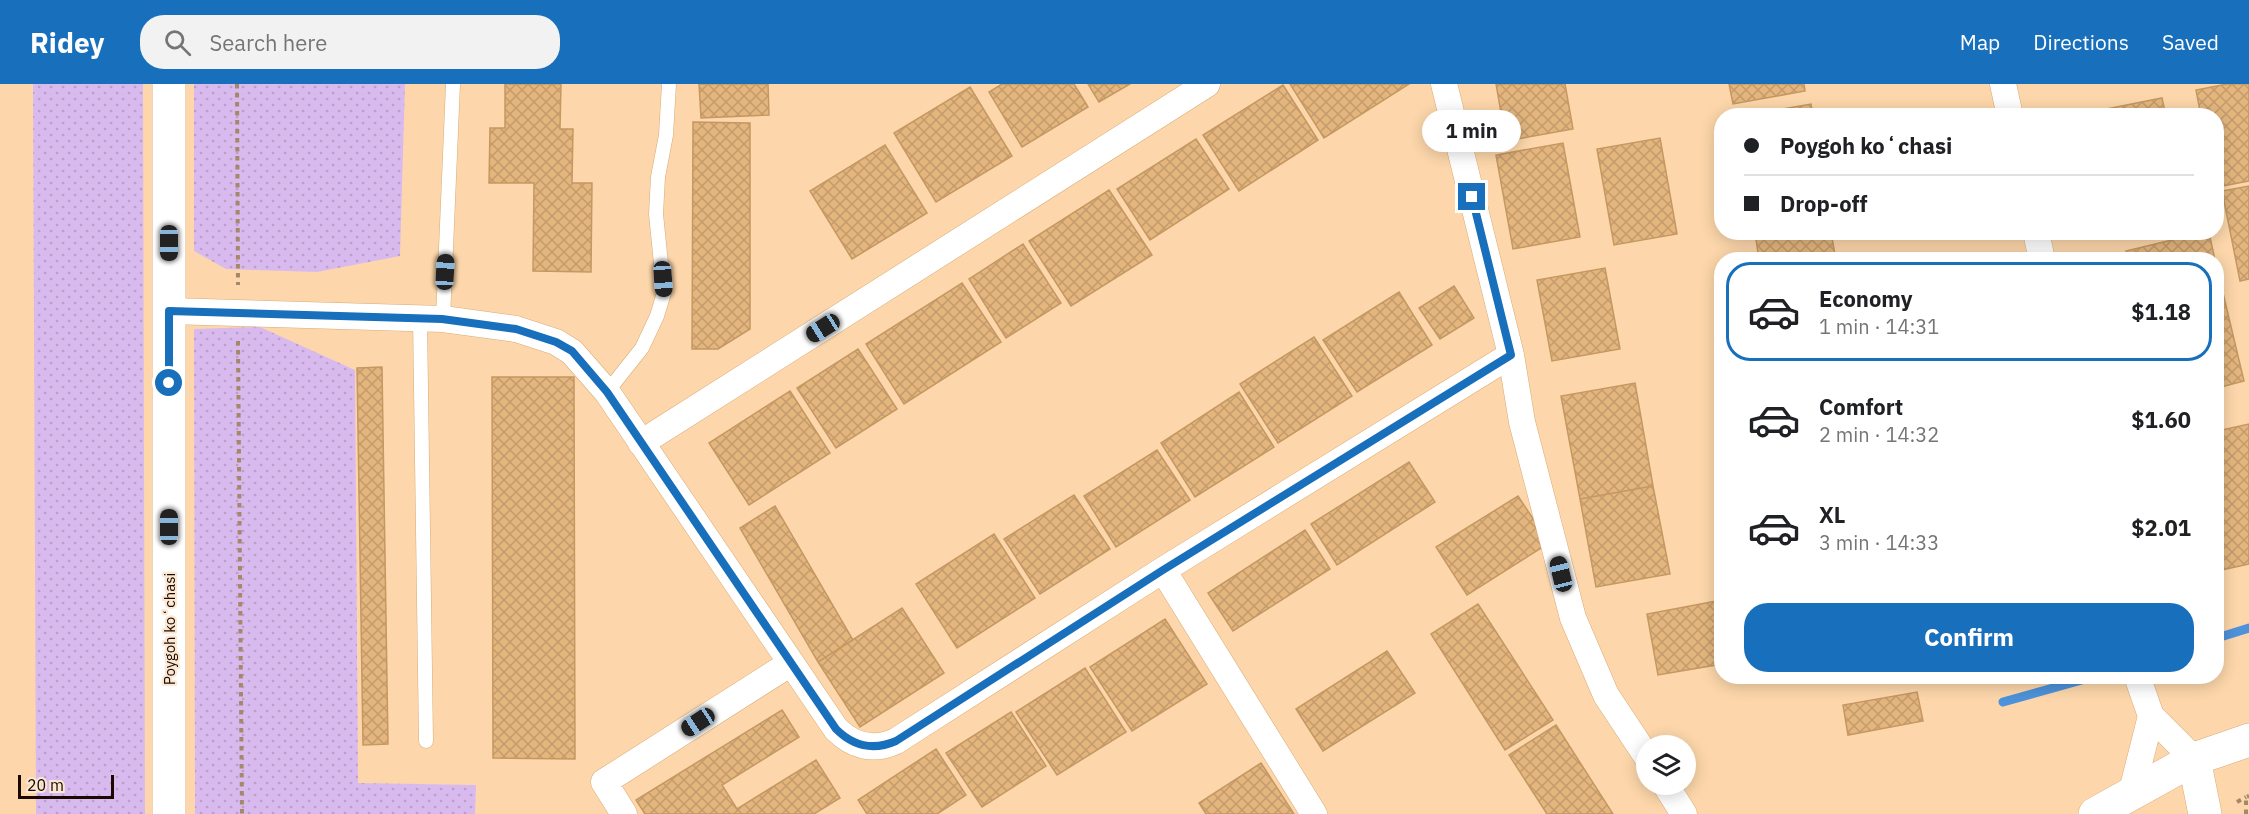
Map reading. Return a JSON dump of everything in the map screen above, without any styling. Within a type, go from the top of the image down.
[{"type":"street","name":"Poygoh koʻchasi","points":[[169,84],[170,814]]},
{"type":"street","points":[[641,443],[1207,84]]},
{"type":"street","points":[[1444,84],[1511,355],[1522,422],[1573,618],[1606,695],[1636,740]]},
{"type":"street","points":[[2003,84],[2008,108]]},
{"type":"street","points":[[169,311],[431,319],[516,329],[556,342],[572,351],[607,392],[842,735],[856,744],[880,747],[896,741],[1163,570],[1511,355]]},
{"type":"street","points":[[1163,570],[1314,814]]},
{"type":"street","points":[[624,814],[604,782],[791,663]]},
{"type":"street","points":[[2139,684],[2151,716],[2194,759],[2205,814]]},
{"type":"street","points":[[2138,804],[2151,716]]},
{"type":"street","points":[[2095,814],[2138,804],[2194,759],[2249,740]]},
{"type":"street","points":[[1672,795],[1684,814]]},
{"type":"lane","points":[[426,741],[431,319],[453,84]]},
{"type":"lane","points":[[607,392],[642,348],[657,316],[664,293],[656,214],[658,177],[666,135],[669,84]]},
{"type":"path","points":[[237,84],[242,814]]},
{"type":"path","points":[[2246,814],[2246,797],[2249,796]]},
{"type":"shaded area","points":[[33,84],[143,84],[145,814],[36,814]]},
{"type":"shaded area","points":[[194,84],[405,84],[400,256],[317,272],[226,269],[194,251]]},
{"type":"shaded area","points":[[260,327],[355,370],[358,783],[476,785],[475,814],[195,814],[194,329]]},
{"type":"building","points":[[505,84],[561,84],[560,129],[573,129],[572,183],[592,183],[591,272],[533,271],[534,183],[489,183],[490,128],[505,128]]},
{"type":"building","points":[[699,84],[768,84],[769,115],[701,118]]},
{"type":"building","points":[[1002,84],[1074,84],[1088,107],[1022,147],[989,92]]},
{"type":"building","points":[[1088,84],[1130,84],[1099,102]]},
{"type":"building","points":[[1290,84],[1409,84],[1324,138]]},
{"type":"building","points":[[1496,84],[1565,84],[1573,129],[1506,141]]},
{"type":"building","points":[[1729,84],[1804,84],[1805,91],[1733,104]]},
{"type":"building","points":[[2227,84],[2249,84],[2249,181],[2224,186],[2224,108],[2199,108],[2196,90]]},
{"type":"building","points":[[1283,85],[1318,140],[1239,191],[1203,135]]},
{"type":"building","points":[[970,87],[1012,156],[936,202],[894,133]]},
{"type":"building","points":[[2162,98],[2164,108],[2111,108]]},
{"type":"building","points":[[1811,104],[1812,108],[1788,108]]},
{"type":"building","points":[[693,122],[750,123],[750,329],[718,349],[692,349]]},
{"type":"building","points":[[1660,138],[1677,234],[1614,245],[1597,149]]},
{"type":"building","points":[[1196,139],[1229,189],[1150,240],[1117,189]]},
{"type":"building","points":[[1563,143],[1580,237],[1513,249],[1496,155]]},
{"type":"building","points":[[885,145],[927,213],[852,259],[810,191]]},
{"type":"building","points":[[2249,186],[2249,279],[2240,281],[2224,201],[2224,191]]},
{"type":"building","points":[[1109,190],[1152,255],[1071,306],[1029,241]]},
{"type":"building","points":[[1756,240],[1832,240],[1835,252],[1758,252]]},
{"type":"building","points":[[2172,240],[2211,240],[2213,252],[2126,252]]},
{"type":"building","points":[[1023,244],[1061,303],[1006,338],[969,279]]},
{"type":"building","points":[[1605,268],[1620,349],[1552,361],[1537,280]]},
{"type":"building","points":[[962,283],[1001,342],[904,404],[866,344]]},
{"type":"building","points":[[1454,286],[1474,318],[1440,339],[1419,308]]},
{"type":"building","points":[[1399,292],[1432,345],[1357,392],[1323,340]]},
{"type":"building","points":[[2224,297],[2244,381],[2224,386]]},
{"type":"building","points":[[1314,337],[1352,396],[1278,443],[1240,384]]},
{"type":"building","points":[[858,349],[897,409],[836,448],[797,388]]},
{"type":"building","points":[[382,367],[388,744],[363,745],[357,368]]},
{"type":"building","points":[[492,377],[574,377],[575,759],[493,758]]},
{"type":"building","points":[[1635,383],[1653,486],[1580,499],[1561,396]]},
{"type":"building","points":[[790,391],[830,453],[749,505],[709,443]]},
{"type":"building","points":[[1239,392],[1274,447],[1195,497],[1161,443]]},
{"type":"building","points":[[2249,424],[2249,564],[2224,569],[2224,429]]},
{"type":"building","points":[[1157,450],[1190,500],[1116,547],[1084,496]]},
{"type":"building","points":[[1409,462],[1435,502],[1337,565],[1311,524]]},
{"type":"building","points":[[1653,486],[1670,574],[1596,587],[1580,499]]},
{"type":"building","points":[[1074,495],[1110,549],[1040,594],[1004,539]]},
{"type":"building","points":[[1518,496],[1549,543],[1467,595],[1436,547]]},
{"type":"building","points":[[775,506],[853,640],[818,662],[740,528]]},
{"type":"building","points":[[1305,530],[1330,569],[1233,631],[1208,593]]},
{"type":"building","points":[[994,534],[1035,598],[957,648],[916,584]]},
{"type":"building","points":[[1714,601],[1714,665],[1658,675],[1647,614]]},
{"type":"building","points":[[1478,604],[1553,720],[1505,750],[1431,634]]},
{"type":"building","points":[[902,608],[944,673],[860,727],[818,662]]},
{"type":"building","points":[[1165,619],[1207,684],[1132,731],[1090,667]]},
{"type":"building","points":[[1387,651],[1415,693],[1323,751],[1296,709]]},
{"type":"building","points":[[1085,668],[1126,732],[1057,775],[1016,712]]},
{"type":"building","points":[[1917,692],[1923,721],[1848,735],[1843,705]]},
{"type":"building","points":[[782,710],[799,737],[722,785],[737,809],[816,760],[840,798],[814,814],[645,814],[636,800]]},
{"type":"building","points":[[1011,712],[1046,766],[982,807],[946,753]]},
{"type":"building","points":[[1556,725],[1613,814],[1547,814],[1509,755]]},
{"type":"building","points":[[936,749],[966,795],[937,814],[867,814],[858,800]]},
{"type":"building","points":[[1261,763],[1294,814],[1206,814],[1199,803]]},
{"type":"waterway","points":[[2224,636],[2249,628]]},
{"type":"waterway","points":[[2003,702],[2067,684]]},
{"type":"route","points":[[169,383],[169,311],[442,319],[516,329],[556,342],[572,351],[607,392],[836,729],[856,744],[880,747],[896,741],[1163,570],[1511,355],[1472,197]]}]
